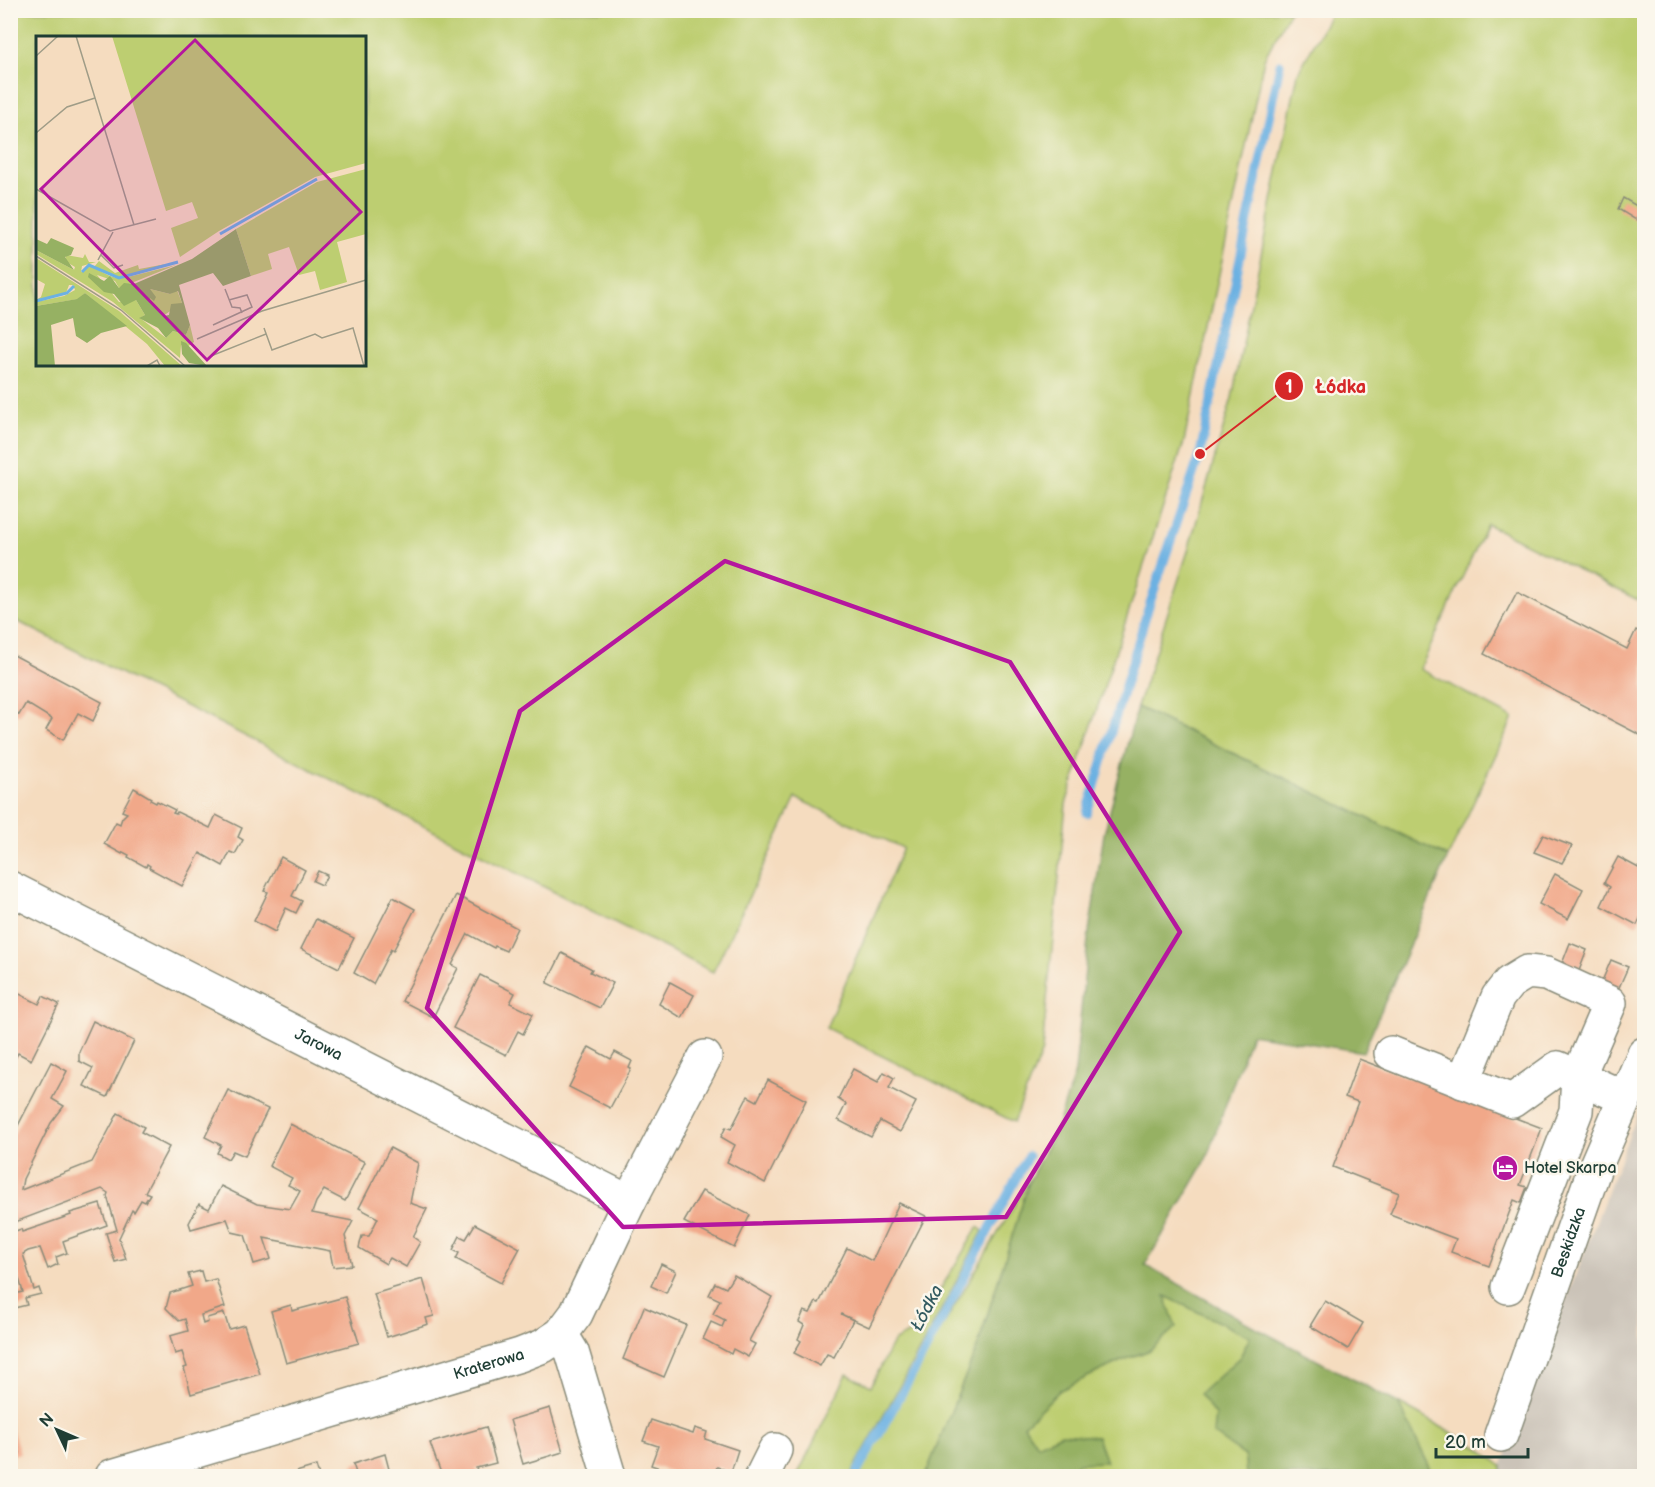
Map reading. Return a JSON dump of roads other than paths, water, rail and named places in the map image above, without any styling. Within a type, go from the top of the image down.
[{"type":"street","name":"Jarowa","points":[[10,888],[629,1202]]},
{"type":"street","points":[[1463,1082],[1498,997],[1509,983],[1527,972],[1546,974],[1610,1003],[1578,1077],[1576,1111],[1508,1287]]},
{"type":"street","points":[[1391,1053],[1512,1101],[1558,1068],[1625,1098]]},
{"type":"street","name":"Beskidzka","points":[[1501,1435],[1594,1170],[1644,1054]]},
{"type":"street","name":"Kraterowa","points":[[112,1476],[520,1355],[543,1346],[561,1335],[576,1314],[629,1202],[705,1057]]},
{"type":"street","points":[[1524,1246],[1563,1260]]},
{"type":"street","points":[[561,1335],[572,1352],[609,1476]]},
{"type":"waterway","name":"Łódka","points":[[1087,813],[1147,612],[1200,454],[1280,64]]},
{"type":"waterway","name":"Łódka","points":[[855,1476],[920,1361],[1028,1156]]},
{"type":"place","name":"Łódka","points":[[1200,454]]},
{"type":"place","name":"Hotel Skarpa","points":[[1505,1168]]}]
